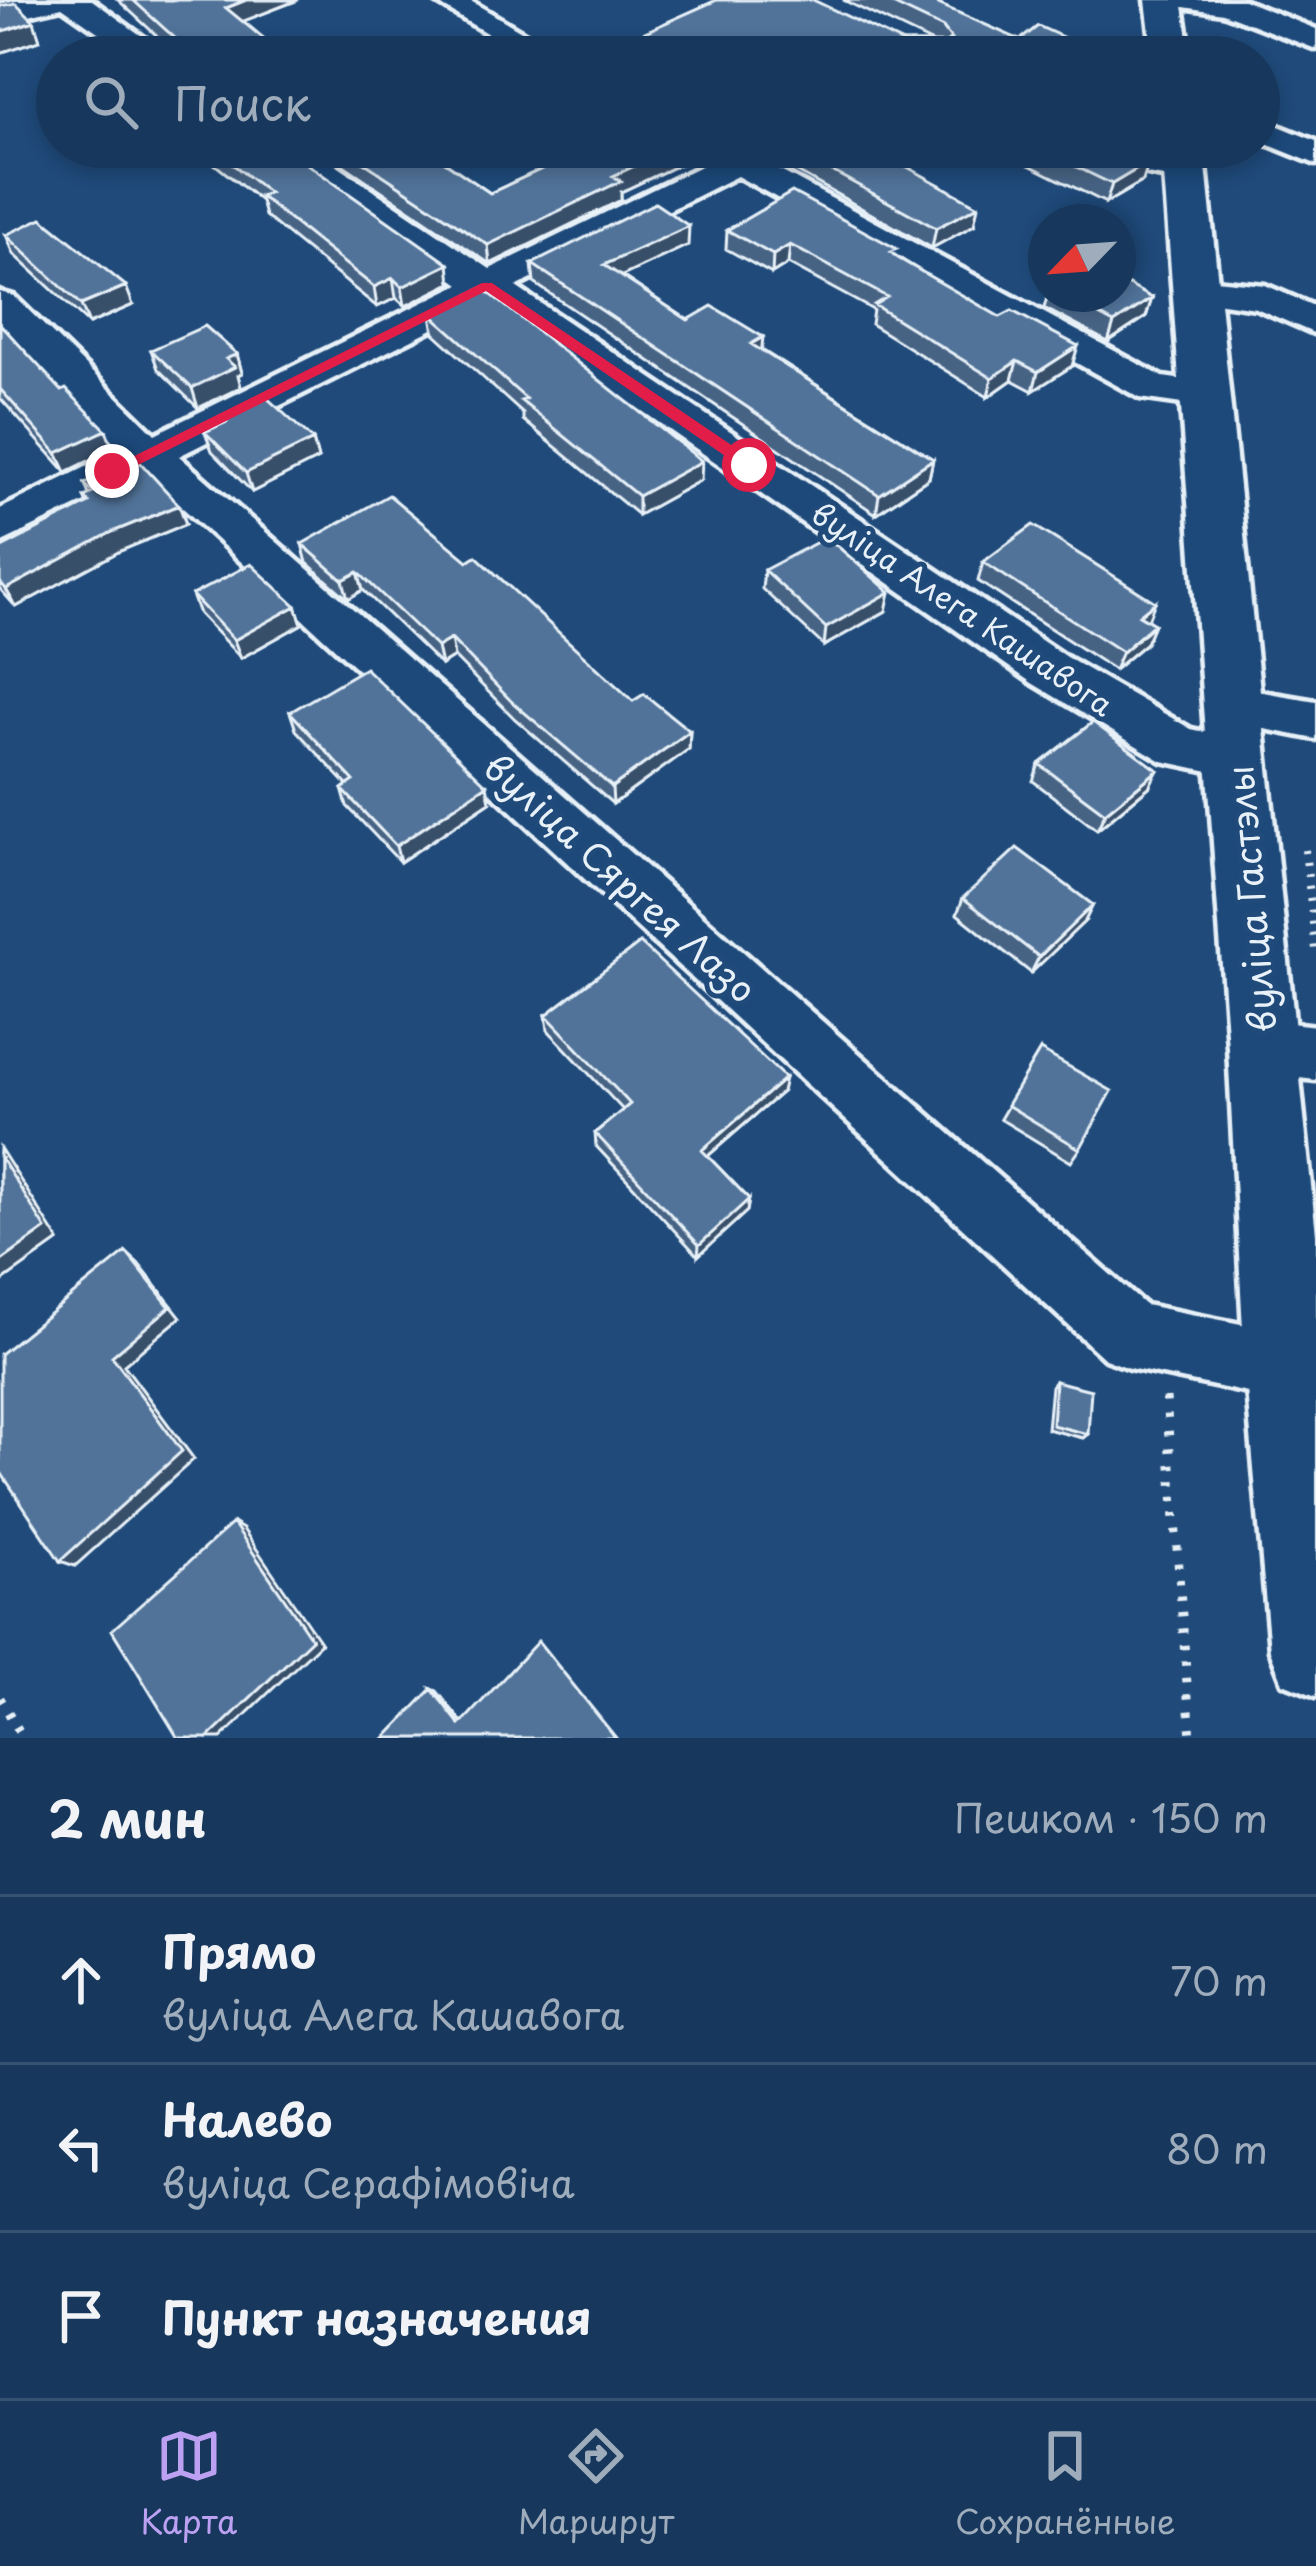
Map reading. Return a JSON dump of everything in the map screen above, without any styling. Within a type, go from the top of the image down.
[{"type":"main road","points":[[1165,0],[1169,36]]},
{"type":"main road","name":"вуліца Гастэлы","points":[[1186,168],[1234,731],[1290,1050],[1286,1366],[1316,1651]]},
{"type":"street","points":[[0,13],[55,0]]},
{"type":"street","points":[[72,0],[124,36]]},
{"type":"street","points":[[447,0],[511,36]]},
{"type":"street","points":[[1188,0],[1228,5],[1316,40]]},
{"type":"street","points":[[1280,138],[1316,154]]},
{"type":"street","name":"вуліца Алега Кашавога","points":[[316,168],[1049,670],[1180,747],[1234,731],[1316,720]]},
{"type":"street","points":[[0,528],[487,286],[700,168]]},
{"type":"street","points":[[747,168],[1154,389],[1203,394]]},
{"type":"street","points":[[1194,289],[1265,297],[1316,322]]},
{"type":"street","name":"вуліца Сяргея Лазо","points":[[0,304],[149,453],[1129,1335],[1286,1366]]},
{"type":"path","points":[[0,1698],[23,1738]]},
{"type":"building","points":[[133,0],[246,0],[226,8],[260,36],[173,36]]},
{"type":"building","points":[[717,0],[813,0],[888,36],[636,36]]},
{"type":"building","points":[[884,0],[929,0],[1011,36],[949,36],[943,28]]},
{"type":"building","points":[[16,3],[34,21],[0,32],[0,6]]},
{"type":"building","points":[[1038,26],[1060,36],[1025,36]]},
{"type":"building","points":[[237,168],[313,168],[449,264],[402,287],[393,278],[374,287],[260,196],[269,193]]},
{"type":"building","points":[[372,168],[454,168],[490,193],[544,168],[630,168],[613,176],[621,181],[488,245]]},
{"type":"building","points":[[826,168],[909,168],[978,206],[936,228]]},
{"type":"building","points":[[1079,168],[1139,168],[1112,184]]},
{"type":"building","points":[[792,192],[897,249],[891,252],[898,258],[1000,317],[1012,311],[1078,346],[1038,372],[1017,361],[992,378],[874,305],[887,297],[790,245],[773,255],[727,230]]},
{"type":"building","points":[[655,203],[689,226],[604,265],[688,320],[712,306],[763,337],[751,344],[933,459],[879,495],[532,264]]},
{"type":"building","points":[[42,218],[126,286],[81,305],[6,235]]},
{"type":"building","points":[[483,288],[702,461],[638,496],[521,401],[526,399],[431,314]]},
{"type":"building","points":[[1136,289],[1152,298],[1136,309]]},
{"type":"building","points":[[1093,312],[1131,312],[1114,323]]},
{"type":"building","points":[[0,324],[106,430],[57,453],[0,389]]},
{"type":"building","points":[[205,326],[237,354],[226,359],[235,367],[192,388],[151,350]]},
{"type":"building","points":[[265,396],[313,440],[246,473],[205,432],[227,422],[222,417]]},
{"type":"building","points":[[137,459],[179,505],[112,532],[6,589],[0,582],[0,549],[89,503],[84,497],[93,493],[85,484]]},
{"type":"building","points":[[389,495],[468,561],[476,556],[633,701],[644,694],[690,731],[612,787],[512,702],[451,639],[437,647],[358,572],[343,580],[302,544]]},
{"type":"building","points":[[1033,525],[1155,602],[1139,615],[1154,624],[1122,652],[983,562]]},
{"type":"building","points":[[827,537],[890,592],[826,628],[764,570]]},
{"type":"building","points":[[251,564],[296,606],[234,640],[192,595]]},
{"type":"building","points":[[365,668],[487,785],[396,846],[342,789],[354,781],[290,712]]},
{"type":"building","points":[[1093,722],[1158,770],[1105,813],[1039,764]]},
{"type":"building","points":[[1017,848],[1093,905],[1039,957],[963,898]]},
{"type":"building","points":[[640,943],[785,1078],[702,1150],[749,1199],[699,1245],[595,1133],[630,1104],[546,1015]]},
{"type":"building","points":[[1040,1050],[1112,1091],[1080,1149],[1007,1105]]},
{"type":"building","points":[[0,1156],[46,1229],[0,1262]]},
{"type":"building","points":[[126,1252],[170,1307],[112,1356],[182,1451],[60,1561],[0,1471],[0,1354]]},
{"type":"building","points":[[1055,1381],[1091,1390],[1088,1434],[1052,1425]]},
{"type":"building","points":[[233,1523],[312,1639],[208,1738],[178,1738],[112,1630]]},
{"type":"building","points":[[538,1641],[616,1738],[385,1738],[432,1689],[460,1725]]},
{"type":"route","points":[[112,471],[487,286],[749,465]]}]
